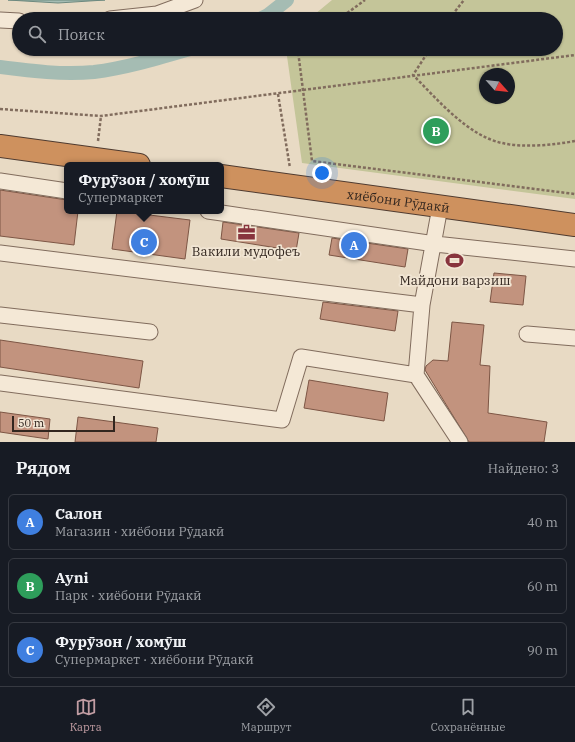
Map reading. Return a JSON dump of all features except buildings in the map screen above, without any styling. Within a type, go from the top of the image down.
[{"type":"highway","points":[[0,146],[117,162]]},
{"type":"highway","name":"хиёбони Рӯдакӣ","points":[[224,176],[575,225]]},
{"type":"street","points":[[162,12],[195,0]]},
{"type":"street","points":[[0,20],[12,21]]},
{"type":"street","points":[[0,181],[64,191]]},
{"type":"street","points":[[440,207],[435,244],[422,305],[416,374],[460,442]]},
{"type":"street","points":[[224,213],[435,244],[575,259]]},
{"type":"street","points":[[0,253],[422,305]]},
{"type":"street","points":[[0,316],[150,332]]},
{"type":"street","points":[[528,334],[575,338]]},
{"type":"street","points":[[0,384],[282,420],[301,357],[416,374]]},
{"type":"path","points":[[349,12],[365,0]]},
{"type":"path","points":[[455,12],[464,0]]},
{"type":"path","points":[[0,109],[101,116],[575,55]]},
{"type":"path","points":[[299,56],[312,161],[575,194]]},
{"type":"path","points":[[413,75],[425,56]]},
{"type":"path","points":[[413,75],[449,111],[474,131],[502,144],[535,145],[575,141]]},
{"type":"path","points":[[278,94],[290,168]]},
{"type":"path","points":[[98,141],[101,116]]},
{"type":"green space","points":[[332,0],[575,0],[575,199],[302,163],[287,56],[563,56],[563,12],[317,12]]},
{"type":"shaded area","points":[[8,0],[105,0],[58,3]]},
{"type":"waterway","points":[[272,12],[287,0]]},
{"type":"waterway","points":[[0,67],[59,73],[82,73],[106,70],[165,56]]},
{"type":"place","name":"Ayni","points":[[436,131]]},
{"type":"place","name":"Вакили мудофеъ","points":[[246,232]]},
{"type":"place","name":"Фурӯзон / хомӯш","points":[[144,242]]},
{"type":"place","name":"Салон","points":[[354,245]]},
{"type":"place","name":"Майдони варзиш","points":[[455,261]]}]
